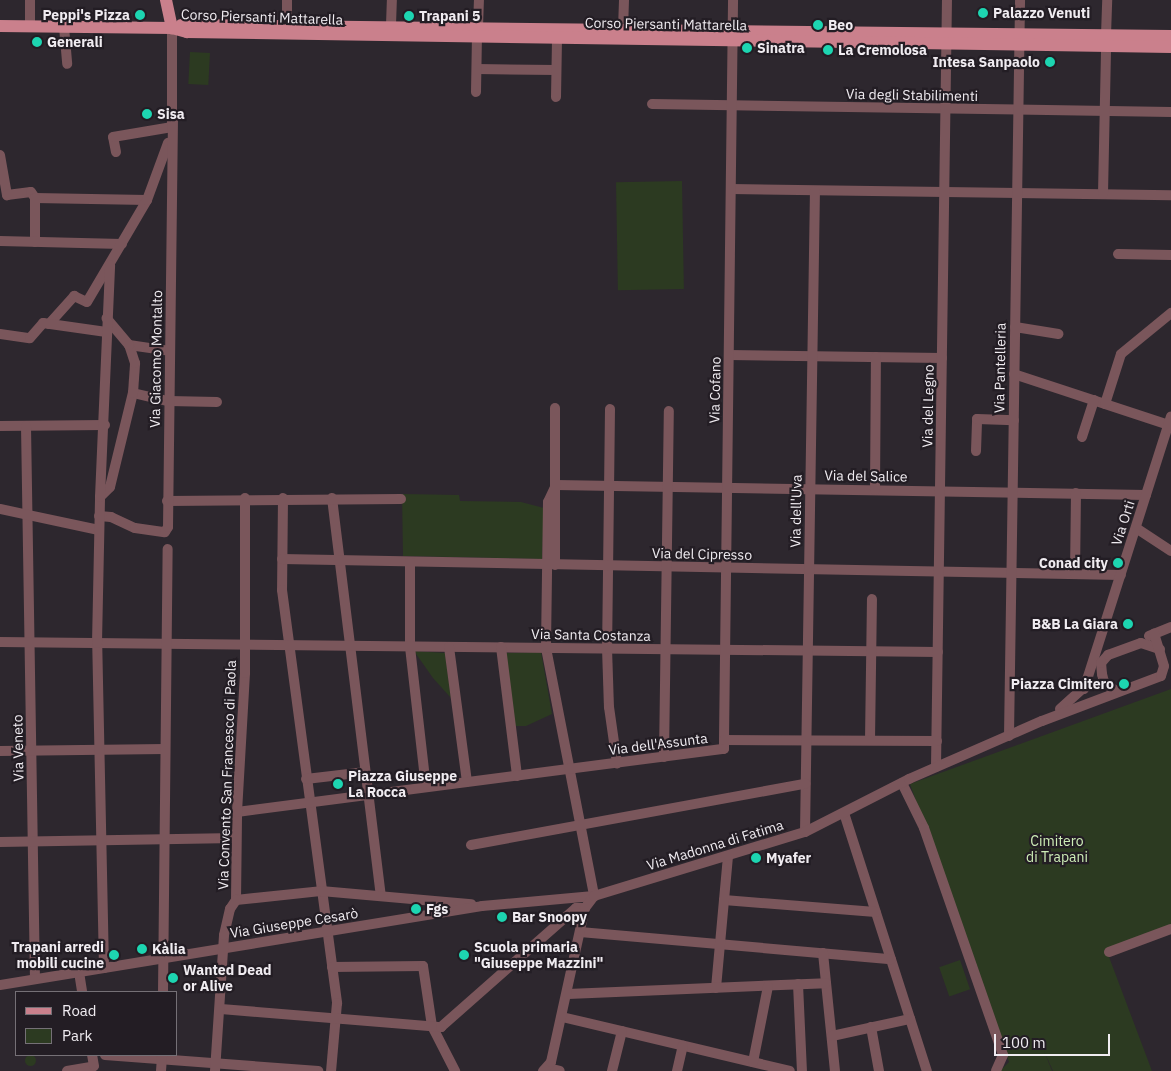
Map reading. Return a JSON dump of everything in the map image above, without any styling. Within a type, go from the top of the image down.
[{"type":"main road","points":[[0,26],[172,28],[166,0]]},
{"type":"main road","name":"Corso Piersanti Mattarella","points":[[172,28],[185,23],[287,24],[320,30],[391,25],[557,38],[733,35],[1106,41],[1171,47]]},
{"type":"main road","name":"Corso Piersanti Mattarella","points":[[172,28],[187,32],[320,30],[478,32],[623,29],[733,35]]},
{"type":"main road","name":"Corso Piersanti Mattarella","points":[[1106,41],[1171,36]]},
{"type":"street","points":[[30,0],[30,26]]},
{"type":"street","points":[[287,24],[288,0]]},
{"type":"street","points":[[391,25],[392,0]]},
{"type":"street","points":[[476,92],[479,0]]},
{"type":"street","points":[[623,29],[624,0]]},
{"type":"street","name":"Via Cofano","points":[[724,740],[733,0]]},
{"type":"street","name":"Via del Legno","points":[[936,767],[947,0]]},
{"type":"street","name":"Via Pantelleria","points":[[1009,736],[1020,0]]},
{"type":"street","points":[[1103,194],[1107,0]]},
{"type":"street","points":[[64,27],[67,64]]},
{"type":"street","points":[[49,324],[74,296],[87,302],[147,200],[164,160],[172,122],[172,28]]},
{"type":"street","points":[[556,97],[557,38]]},
{"type":"street","points":[[476,69],[556,70]]},
{"type":"street","name":"Via degli Stabilimenti","points":[[652,104],[1171,112]]},
{"type":"street","points":[[116,152],[113,137],[172,122]]},
{"type":"street","name":"Via Giacomo Montalto","points":[[99,516],[111,517],[135,528],[165,532],[168,527],[172,122]]},
{"type":"street","points":[[0,154],[7,195],[31,192],[35,198],[35,242]]},
{"type":"street","points":[[731,189],[1171,195]]},
{"type":"street","name":"Via dell'Uva","points":[[804,832],[815,191]]},
{"type":"street","points":[[35,198],[147,200]]},
{"type":"street","points":[[0,241],[122,244]]},
{"type":"street","points":[[1118,254],[1171,255]]},
{"type":"street","points":[[104,968],[97,643],[99,516],[105,426],[106,318],[110,265]]},
{"type":"street","points":[[1105,404],[1121,354],[1171,313]]},
{"type":"street","points":[[100,497],[110,487],[133,393],[136,363],[129,346],[106,318]]},
{"type":"street","points":[[0,334],[30,338],[42,323],[106,332]]},
{"type":"street","points":[[1015,327],[1058,334]]},
{"type":"street","points":[[129,346],[170,351]]},
{"type":"street","points":[[729,355],[942,358]]},
{"type":"street","points":[[875,490],[876,357]]},
{"type":"street","points":[[1014,374],[1105,404],[1170,421]]},
{"type":"street","points":[[133,393],[169,401],[217,402]]},
{"type":"street","points":[[1082,437],[1094,400]]},
{"type":"street","points":[[555,408],[556,485],[548,502],[551,564],[546,648],[594,896],[585,908],[568,994],[545,1070],[560,1071]]},
{"type":"street","points":[[610,409],[608,648],[610,706],[617,763]]},
{"type":"street","points":[[664,757],[669,411]]},
{"type":"street","points":[[976,451],[977,419],[1014,420]]},
{"type":"street","name":"Via Orti","points":[[1102,637],[1170,421]]},
{"type":"street","points":[[0,426],[105,426]]},
{"type":"street","name":"Via Veneto","points":[[26,426],[35,979]]},
{"type":"street","points":[[1162,447],[1171,453]]},
{"type":"street","name":"Via del Salice","points":[[556,485],[1146,494]]},
{"type":"street","points":[[1075,574],[1076,493]]},
{"type":"street","points":[[167,501],[245,498],[401,499]]},
{"type":"street","name":"Via Convento San Francesco di Paola","points":[[245,498],[244,645],[236,838],[236,900],[321,891],[482,906]]},
{"type":"street","points":[[283,498],[282,559],[288,645],[308,804],[332,967],[335,1018],[331,1071]]},
{"type":"street","points":[[332,498],[365,769],[371,796],[381,896]]},
{"type":"street","points":[[0,509],[99,530]]},
{"type":"street","points":[[1136,528],[1171,551]]},
{"type":"street","points":[[163,991],[168,549]]},
{"type":"street","name":"Via del Cipresso","points":[[282,559],[1121,575]]},
{"type":"street","points":[[410,562],[410,647],[426,787]]},
{"type":"street","points":[[870,740],[872,599]]},
{"type":"street","points":[[1042,721],[1084,689],[1112,653],[1141,643],[1162,630]]},
{"type":"street","points":[[1042,721],[1116,691],[1168,675],[1160,649],[1162,630]]},
{"type":"street","points":[[1102,637],[1101,665],[1104,682],[1116,691]]},
{"type":"street","points":[[1084,689],[1102,637]]},
{"type":"street","name":"Via Santa Costanza","points":[[0,642],[938,652]]},
{"type":"street","points":[[1141,643],[1160,649]]},
{"type":"street","points":[[449,647],[467,782]]},
{"type":"street","points":[[501,647],[517,776]]},
{"type":"street","name":"Via Madonna di Fatima","points":[[594,896],[728,857],[804,832],[936,767],[1042,721]]},
{"type":"street","name":"Via dell'Assunta","points":[[308,804],[426,787],[724,750],[724,740],[937,741]]},
{"type":"street","points":[[0,750],[165,749]]},
{"type":"street","points":[[306,777],[365,769]]},
{"type":"street","points":[[902,783],[924,828],[1003,1055],[996,1071]]},
{"type":"street","points":[[471,845],[805,784]]},
{"type":"street","points":[[237,812],[308,804]]},
{"type":"street","points":[[844,813],[927,1071]]},
{"type":"street","points":[[0,842],[236,838]]},
{"type":"street","points":[[716,988],[728,857]]},
{"type":"street","name":"Via Giuseppe Cesarò","points":[[0,985],[482,906],[594,896]]},
{"type":"street","points":[[215,1067],[226,948],[224,934],[230,909],[236,900]]},
{"type":"street","points":[[724,900],[876,912]]},
{"type":"street","points":[[220,1009],[441,1027],[576,908],[585,908]]},
{"type":"street","points":[[1109,952],[1171,929]]},
{"type":"street","points":[[580,932],[891,958]]},
{"type":"street","points":[[823,953],[835,1071]]},
{"type":"street","points":[[332,967],[423,966],[432,1026],[453,1067],[442,1071]]},
{"type":"street","points":[[79,972],[82,991]]},
{"type":"street","points":[[568,994],[826,983]]},
{"type":"street","points":[[798,984],[802,1071]]},
{"type":"street","points":[[753,1062],[768,986]]},
{"type":"street","points":[[562,1018],[790,1071]]},
{"type":"street","points":[[832,1036],[910,1019]]},
{"type":"street","points":[[871,1028],[879,1071]]},
{"type":"street","points":[[612,1071],[622,1032]]},
{"type":"street","points":[[677,1071],[683,1046]]},
{"type":"street","points":[[67,1071],[94,1066],[92,1056]]},
{"type":"street","points":[[134,1056],[162,1057],[215,1067],[318,1071]]},
{"type":"street","points":[[161,1071],[162,1057]]},
{"type":"green space","points":[[190,52],[210,53],[208,85],[188,84]]},
{"type":"green space","points":[[682,181],[684,289],[618,290],[616,182]]},
{"type":"green space","points":[[402,494],[459,495],[460,501],[521,502],[544,508],[542,559],[403,556]]},
{"type":"green space","points":[[414,651],[445,653],[451,698],[433,678]]},
{"type":"green space","points":[[541,652],[552,714],[526,726],[515,726],[506,653]]},
{"type":"green space","name":"Cimitero di Trapani","points":[[1171,689],[1171,926],[1106,949],[1152,1071],[1053,1071],[1044,1051],[1052,1071],[1000,1071],[1009,1062],[910,784]]},
{"type":"green space","points":[[960,960],[970,989],[949,996],[939,967]]},
{"type":"green space","points":[[26,1056],[34,1056],[34,1064],[26,1064]]},
{"type":"place","name":"Palazzo Venuti","points":[[983,13]]},
{"type":"place","name":"Peppi's Pizza","points":[[140,15]]},
{"type":"place","name":"Trapani 5","points":[[409,16]]},
{"type":"place","name":"Beo","points":[[818,25]]},
{"type":"place","name":"Generali","points":[[37,42]]},
{"type":"place","name":"Sinatra","points":[[747,48]]},
{"type":"place","name":"La Cremolosa","points":[[828,50]]},
{"type":"place","name":"Intesa Sanpaolo","points":[[1050,62]]},
{"type":"place","name":"Sisa","points":[[147,114]]},
{"type":"place","name":"Conad city","points":[[1118,563]]},
{"type":"place","name":"B&B La Giara","points":[[1128,624]]},
{"type":"place","name":"Piazza Cimitero","points":[[1124,684]]},
{"type":"place","name":"Piazza Giuseppe La Rocca","points":[[338,784]]},
{"type":"place","name":"Myafer","points":[[756,858]]},
{"type":"place","name":"Fgs","points":[[416,909]]},
{"type":"place","name":"Bar Snoopy","points":[[502,917]]},
{"type":"place","name":"Kàlia","points":[[142,949]]},
{"type":"place","name":"Trapani arredi mobili cucine","points":[[114,955]]},
{"type":"place","name":"Scuola primaria \"Giuseppe Mazzini\"","points":[[464,955]]},
{"type":"place","name":"Wanted Dead or Alive","points":[[173,978]]}]
